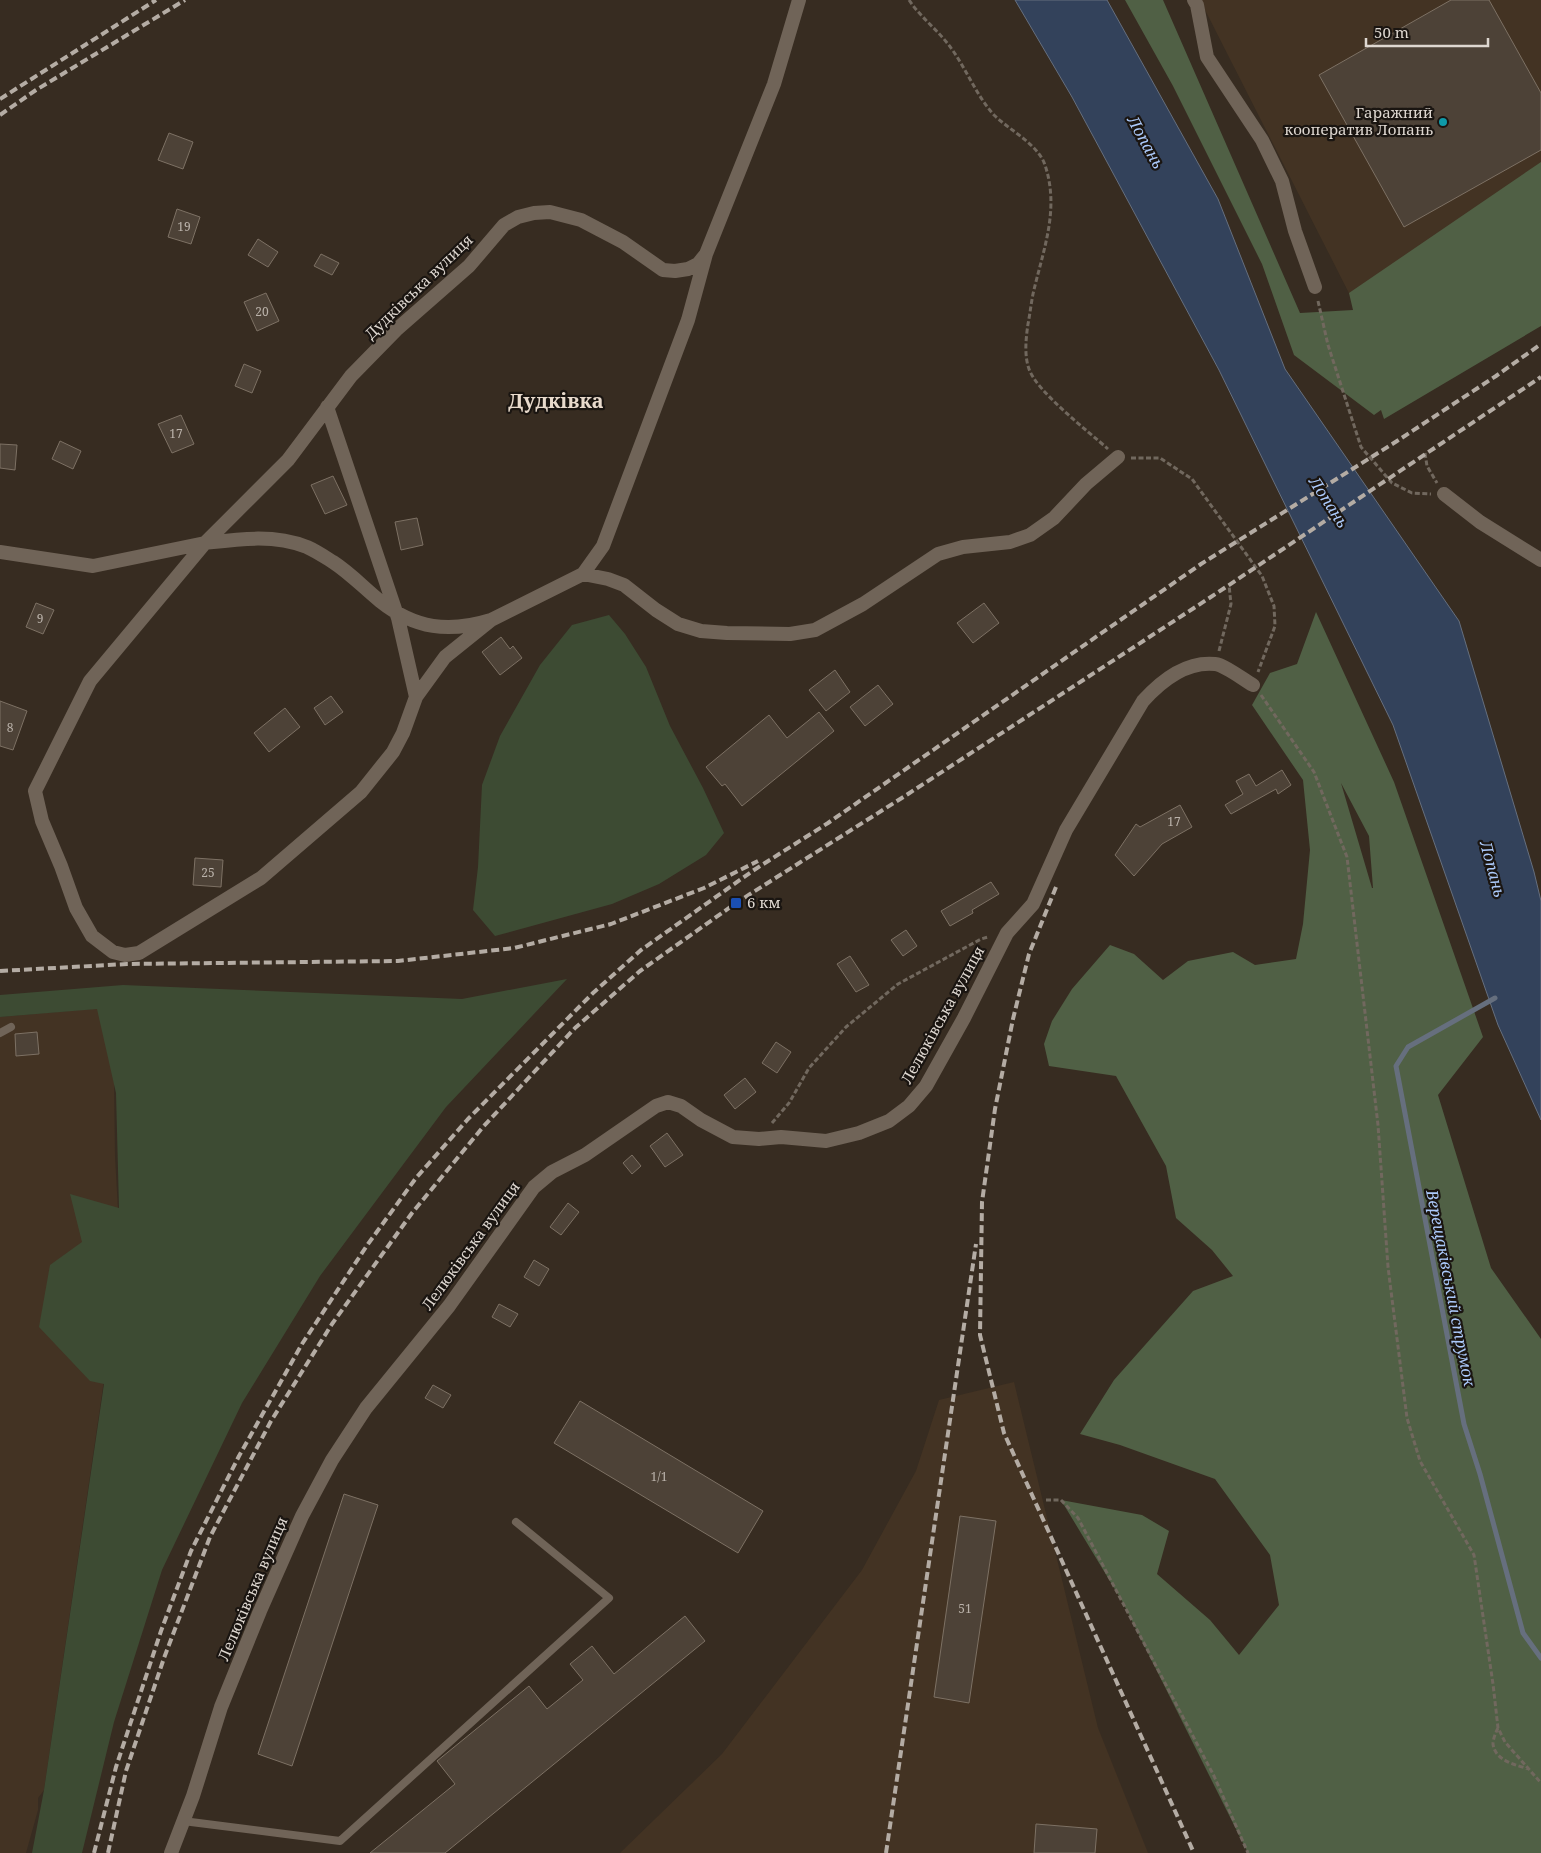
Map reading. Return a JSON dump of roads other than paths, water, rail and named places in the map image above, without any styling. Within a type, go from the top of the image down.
[{"type":"street","name":"Дудківська вулиця","points":[[491,620],[445,658],[416,697],[403,733],[393,752],[361,792],[261,878],[139,953],[125,955],[113,952],[92,936],[76,908],[42,821],[35,790],[90,681],[205,543],[288,460],[351,376],[396,330],[469,266],[504,225],[518,217],[550,212],[581,220],[623,242],[663,270],[688,269],[698,264],[706,254],[774,84],[799,0]]},
{"type":"street","points":[[1194,0],[1197,5],[1206,56],[1262,140],[1282,182],[1295,231],[1314,287]]},
{"type":"street","points":[[0,552],[93,566],[205,543],[255,538],[291,542],[308,548],[344,569],[397,613],[427,625],[459,628],[491,620],[583,574],[603,546],[688,320],[706,254]]},
{"type":"street","points":[[328,407],[397,613],[416,697]]},
{"type":"street","points":[[583,574],[608,579],[624,586],[678,624],[701,631],[790,634],[815,630],[863,604],[938,554],[963,548],[1010,542],[1030,535],[1054,518],[1086,484],[1118,457]]},
{"type":"street","points":[[1444,494],[1480,522],[1541,559]]},
{"type":"street","name":"Лелюківська вулиця","points":[[170,1853],[193,1796],[221,1706],[260,1611],[302,1516],[332,1460],[366,1408],[449,1306],[534,1187],[552,1172],[585,1155],[656,1106],[668,1102],[681,1106],[701,1120],[733,1137],[781,1137],[826,1141],[859,1133],[889,1121],[909,1106],[926,1086],[964,1018],[1007,933],[1033,904],[1066,830],[1143,701],[1157,685],[1175,674],[1195,666],[1216,664],[1253,685]]},
{"type":"lane","points":[[0,1033],[11,1026]]},
{"type":"lane","points":[[183,1821],[340,1841],[609,1598],[516,1522]]},
{"type":"water","name":"Лопань","points":[[1015,0],[1107,0],[1218,199],[1285,369],[1459,621],[1541,901],[1541,1120],[1498,1025],[1393,725],[1219,370],[1072,97]]},
{"type":"waterway","name":"Верещаківський струмок","points":[[1495,998],[1408,1047],[1396,1066],[1464,1424],[1480,1474],[1523,1633],[1541,1658]]},
{"type":"railway","points":[[0,99],[156,0]]},
{"type":"railway","points":[[0,115],[36,90],[185,0]]},
{"type":"railway","points":[[94,1853],[116,1767],[161,1631],[191,1551],[239,1456],[302,1344],[368,1244],[416,1178],[468,1119],[593,993],[641,950],[754,870],[828,823],[1201,564],[1397,441],[1541,344]]},
{"type":"railway","points":[[108,1853],[126,1771],[164,1658],[210,1537],[271,1421],[332,1324],[412,1213],[483,1127],[575,1028],[640,971],[736,903],[908,794],[1217,593],[1541,377]]},
{"type":"railway","points":[[0,971],[127,964],[398,961],[514,948],[611,924],[704,888],[758,861]]},
{"type":"railway","points":[[1056,887],[1029,954],[1013,1019],[995,1109],[982,1202],[980,1335],[1004,1433],[1194,1853]]},
{"type":"railway","points":[[886,1853],[976,1244]]},
{"type":"place","name":"Гаражний кооператив Лопань","points":[[1443,122]]},
{"type":"place","name":"6 км","points":[[736,903]]},
{"type":"district","name":"Дудківка","points":[[556,401]]}]
